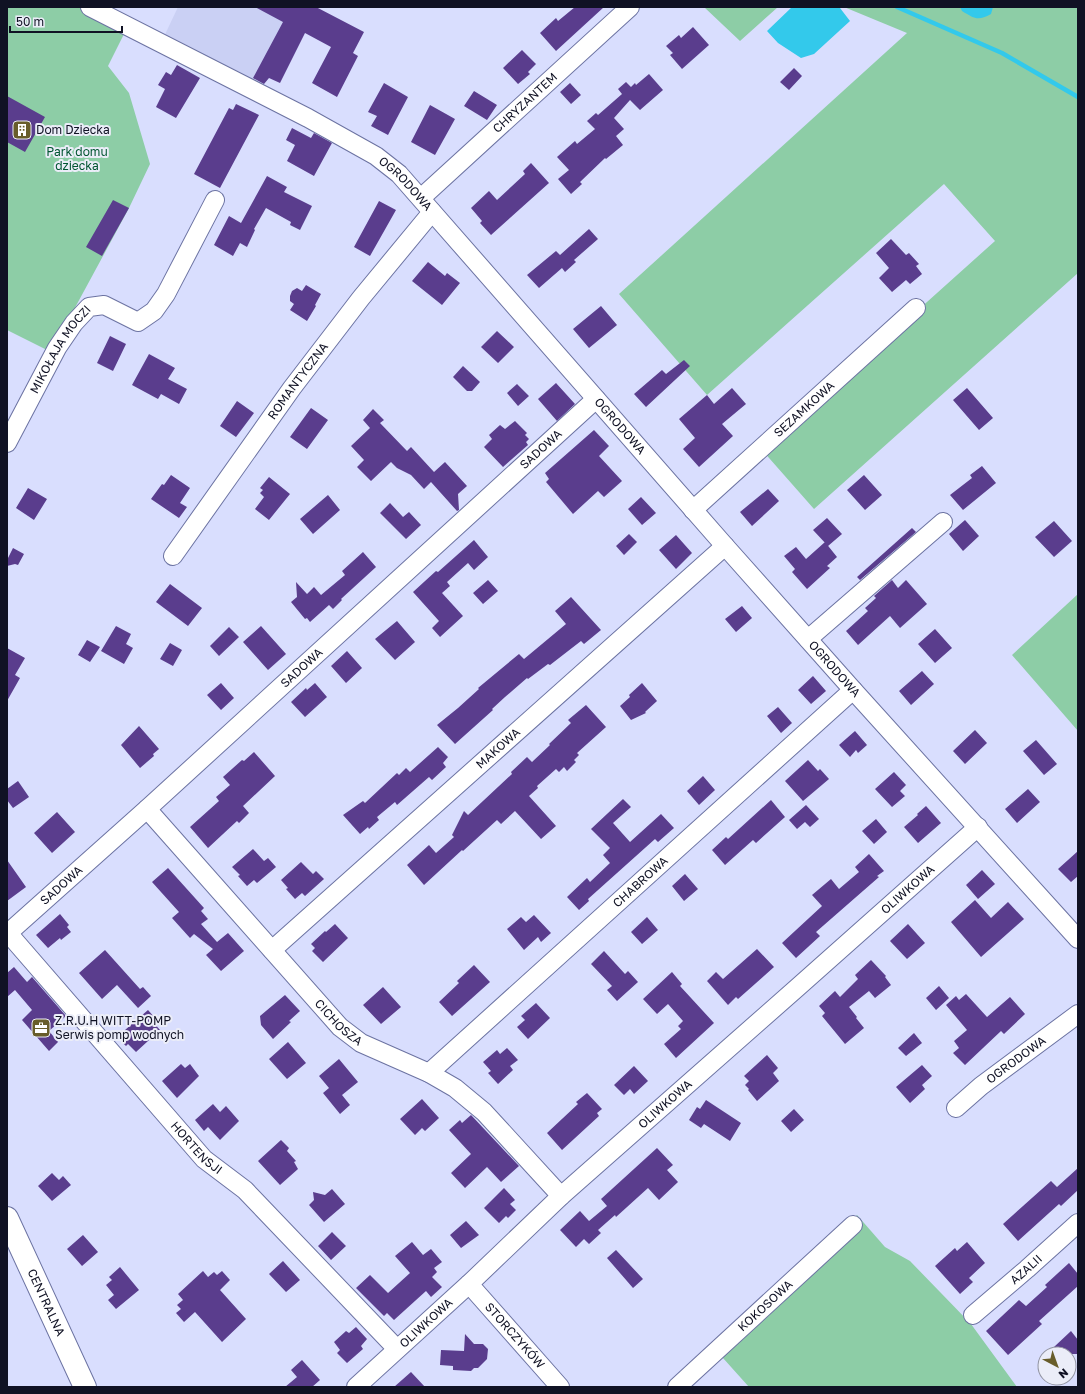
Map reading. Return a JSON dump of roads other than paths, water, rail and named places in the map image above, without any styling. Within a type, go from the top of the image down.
[{"type":"street","name":"OGRODOWA","points":[[90,7],[280,103],[376,156],[399,174],[808,640],[1078,939]]},
{"type":"street","name":"CHRYZANTEM","points":[[421,198],[630,7]]},
{"type":"street","name":"MIKOŁAJA MOCZI","points":[[7,443],[57,348],[74,322],[89,307],[104,305],[138,322],[154,311],[166,294],[215,200]]},
{"type":"street","name":"ROMANTYCZNA","points":[[173,556],[292,388],[361,298],[432,212]]},
{"type":"street","name":"SEZAMKOWA","points":[[693,510],[916,308]]},
{"type":"street","name":"SADOWA","points":[[8,934],[596,399]]},
{"type":"street","points":[[808,640],[943,522]]},
{"type":"street","name":"MAKOWA","points":[[272,950],[725,546]]},
{"type":"street","name":"CHABROWA","points":[[429,1074],[853,690]]},
{"type":"street","name":"CICHOSZA","points":[[147,809],[340,1027],[361,1043],[429,1074],[455,1088],[484,1112],[561,1196]]},
{"type":"street","name":"OLIWKOWA","points":[[356,1387],[469,1284],[561,1196],[764,1018],[978,827]]},
{"type":"street","name":"HORTENSJI","points":[[8,934],[204,1159],[245,1190],[397,1349]]},
{"type":"street","name":"OGRODOWA","points":[[956,1108],[981,1086],[1078,1014]]},
{"type":"street","name":"CENTRALNA","points":[[7,1218],[85,1387]]},
{"type":"street","name":"AZALII","points":[[973,1315],[1027,1270],[1078,1224]]},
{"type":"street","name":"KOKOSOWA","points":[[677,1387],[853,1225]]},
{"type":"street","name":"STORCZYKÓW","points":[[469,1284],[560,1387]]},
{"type":"water","points":[[792,7],[837,7],[840,8],[850,21],[814,54],[801,58],[778,43],[767,31]]},
{"type":"water","points":[[960,7],[993,7],[991,14],[983,18],[976,18],[966,14]]},
{"type":"waterway","points":[[897,7],[1002,53],[1078,97]]},
{"type":"place","name":"Dom Dziecka","points":[[22,130]]},
{"type":"place","name":"Z.R.U.H WITT-POMP Serwis pomp wodnych","points":[[41,1028]]},
{"type":"park label","name":"Park domu dziecka","points":[[77,159]]}]
